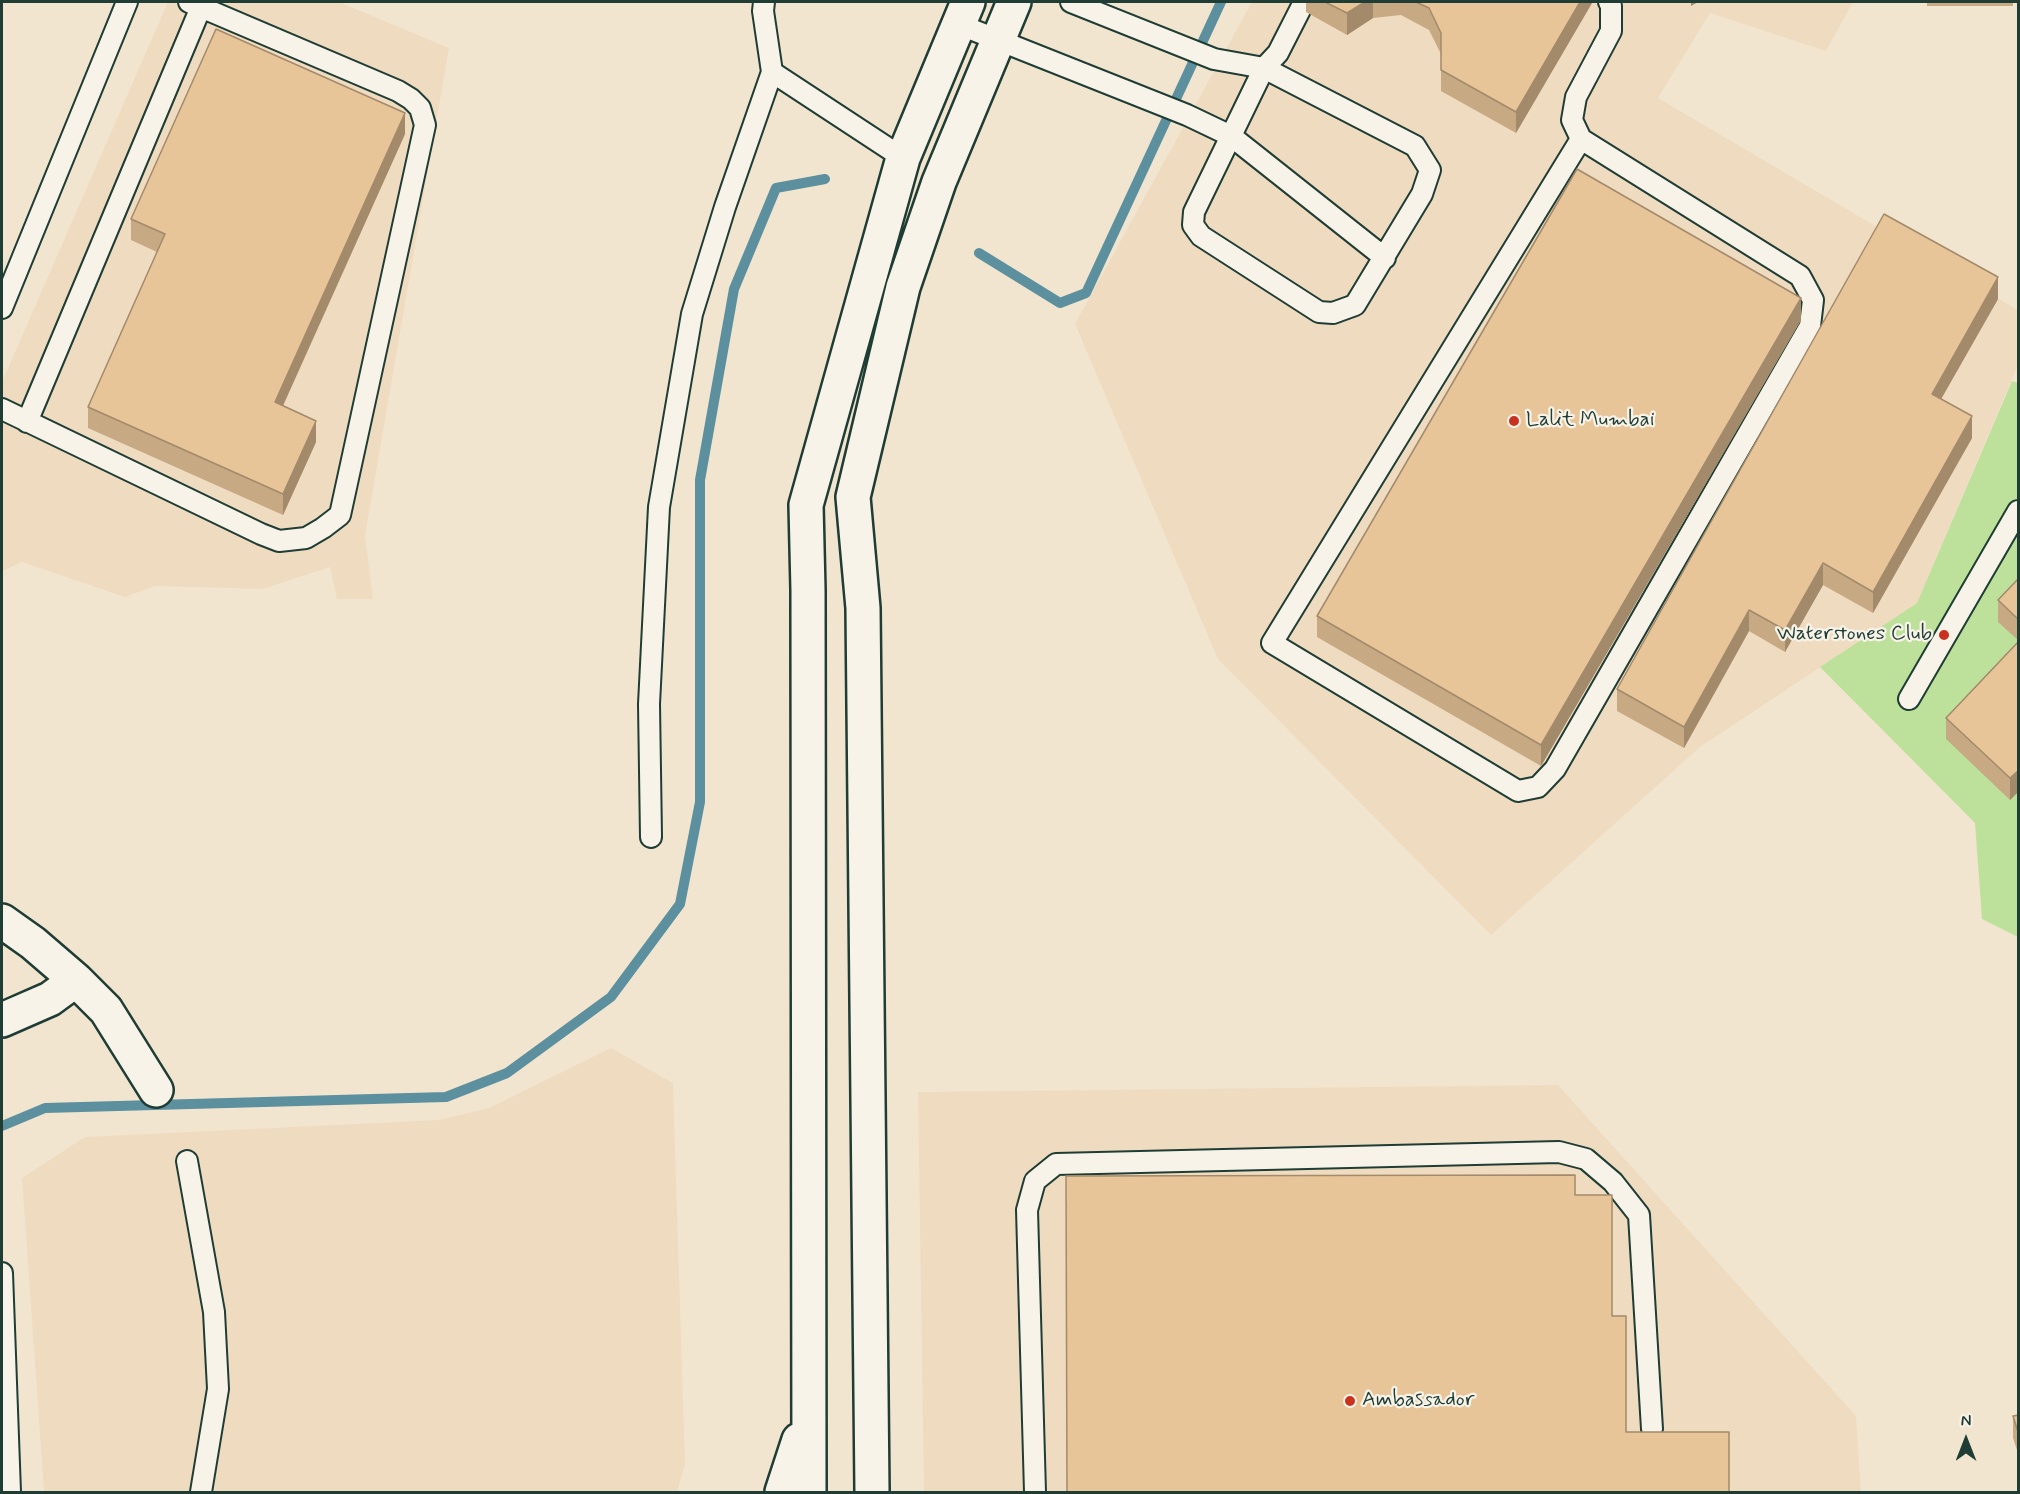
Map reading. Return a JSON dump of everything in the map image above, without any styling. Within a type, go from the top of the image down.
[{"type":"main road","points":[[872,1492],[863,608],[853,497],[903,287],[939,182],[1014,2]]},
{"type":"main road","points":[[809,1492],[806,505],[903,158],[963,13]]},
{"type":"main road","points":[[2,921],[33,943],[76,980],[106,1010],[156,1090]]},
{"type":"main road","points":[[2,1020],[50,999],[76,980]]},
{"type":"main road","points":[[782,1492],[795,1456],[809,1395]]},
{"type":"lane","points":[[2,308],[127,2]]},
{"type":"lane","points":[[651,837],[649,704],[659,507],[692,314],[725,207],[772,72],[763,11],[764,2]]},
{"type":"lane","points":[[1071,2],[1214,59],[1264,68],[1415,146],[1430,170],[1422,194],[1355,305],[1333,313],[1319,312],[1201,236],[1192,225],[1194,212],[1264,68],[1278,53],[1304,2]]},
{"type":"lane","points":[[1581,139],[1272,643],[1518,791],[1538,787],[1555,768],[1810,326],[1813,300],[1800,276],[1581,139],[1572,120],[1576,96],[1611,31],[1609,2]]},
{"type":"lane","points":[[2,409],[27,422],[261,534],[279,541],[306,537],[323,528],[340,515],[425,125],[420,108],[398,91],[195,4],[27,422]]},
{"type":"lane","points":[[963,13],[997,40],[1231,136],[1385,258]]},
{"type":"lane","points":[[772,72],[903,158]]},
{"type":"lane","points":[[1909,699],[2019,511]]},
{"type":"lane","points":[[1035,1492],[1027,1210],[1035,1181],[1056,1164],[1559,1152],[1586,1159],[1613,1182],[1639,1215],[1652,1429]]},
{"type":"lane","points":[[187,1161],[214,1312],[218,1389],[201,1492]]},
{"type":"lane","points":[[2,1273],[10,1492]]},
{"type":"shaded area","points":[[168,2],[339,2],[449,48],[365,536],[373,599],[337,599],[330,567],[263,589],[155,586],[125,597],[22,562],[2,571],[2,382]]},
{"type":"shaded area","points":[[1252,2],[1853,2],[1826,51],[1710,13],[1658,98],[2018,310],[2018,365],[1917,603],[1700,747],[1491,935],[1218,659],[1075,324]]},
{"type":"shaded area","points":[[611,1048],[673,1083],[685,1464],[677,1492],[44,1492],[22,1178],[85,1137],[439,1120],[489,1108]]},
{"type":"shaded area","points":[[1558,1085],[1856,1416],[1861,1492],[924,1492],[918,1092]]},
{"type":"green space","name":"Waterstones Club","points":[[2012,381],[2018,383],[2018,937],[1982,919],[1975,823],[1820,667],[1917,603]]},
{"type":"building","points":[[1325,2],[1365,2],[1347,13]]},
{"type":"building","points":[[1416,2],[1580,2],[1516,112],[1441,70],[1441,33],[1429,8]]},
{"type":"building","points":[[216,29],[405,113],[275,402],[316,421],[283,494],[88,407],[165,234],[131,219]]},
{"type":"building","points":[[1577,169],[1801,298],[1541,745],[1317,616]]},
{"type":"building","points":[[1884,214],[1998,277],[1932,394],[1972,416],[1873,592],[1823,563],[1785,630],[1749,610],[1684,727],[1617,689]]},
{"type":"building","points":[[2019,578],[2019,620],[1998,600]]},
{"type":"building","points":[[2019,641],[2019,770],[2010,778],[1946,718]]},
{"type":"building","points":[[1575,1175],[1575,1195],[1612,1195],[1612,1316],[1626,1316],[1626,1432],[1729,1432],[1729,1492],[1067,1492],[1066,1176]]},
{"type":"building","points":[[2019,1415],[2019,1435],[2013,1416]]},
{"type":"waterway","points":[[979,253],[1060,303],[1086,293],[1221,2]]},
{"type":"waterway","points":[[2,1126],[45,1108],[446,1097],[507,1073],[611,997],[680,904],[700,802],[700,480],[734,289],[776,188],[825,179]]},
{"type":"place","name":"Lalit Mumbai","points":[[1514,421]]},
{"type":"place","name":"Waterstones Club","points":[[1944,635]]},
{"type":"place","name":"Ambassador","points":[[1350,1401]]}]
